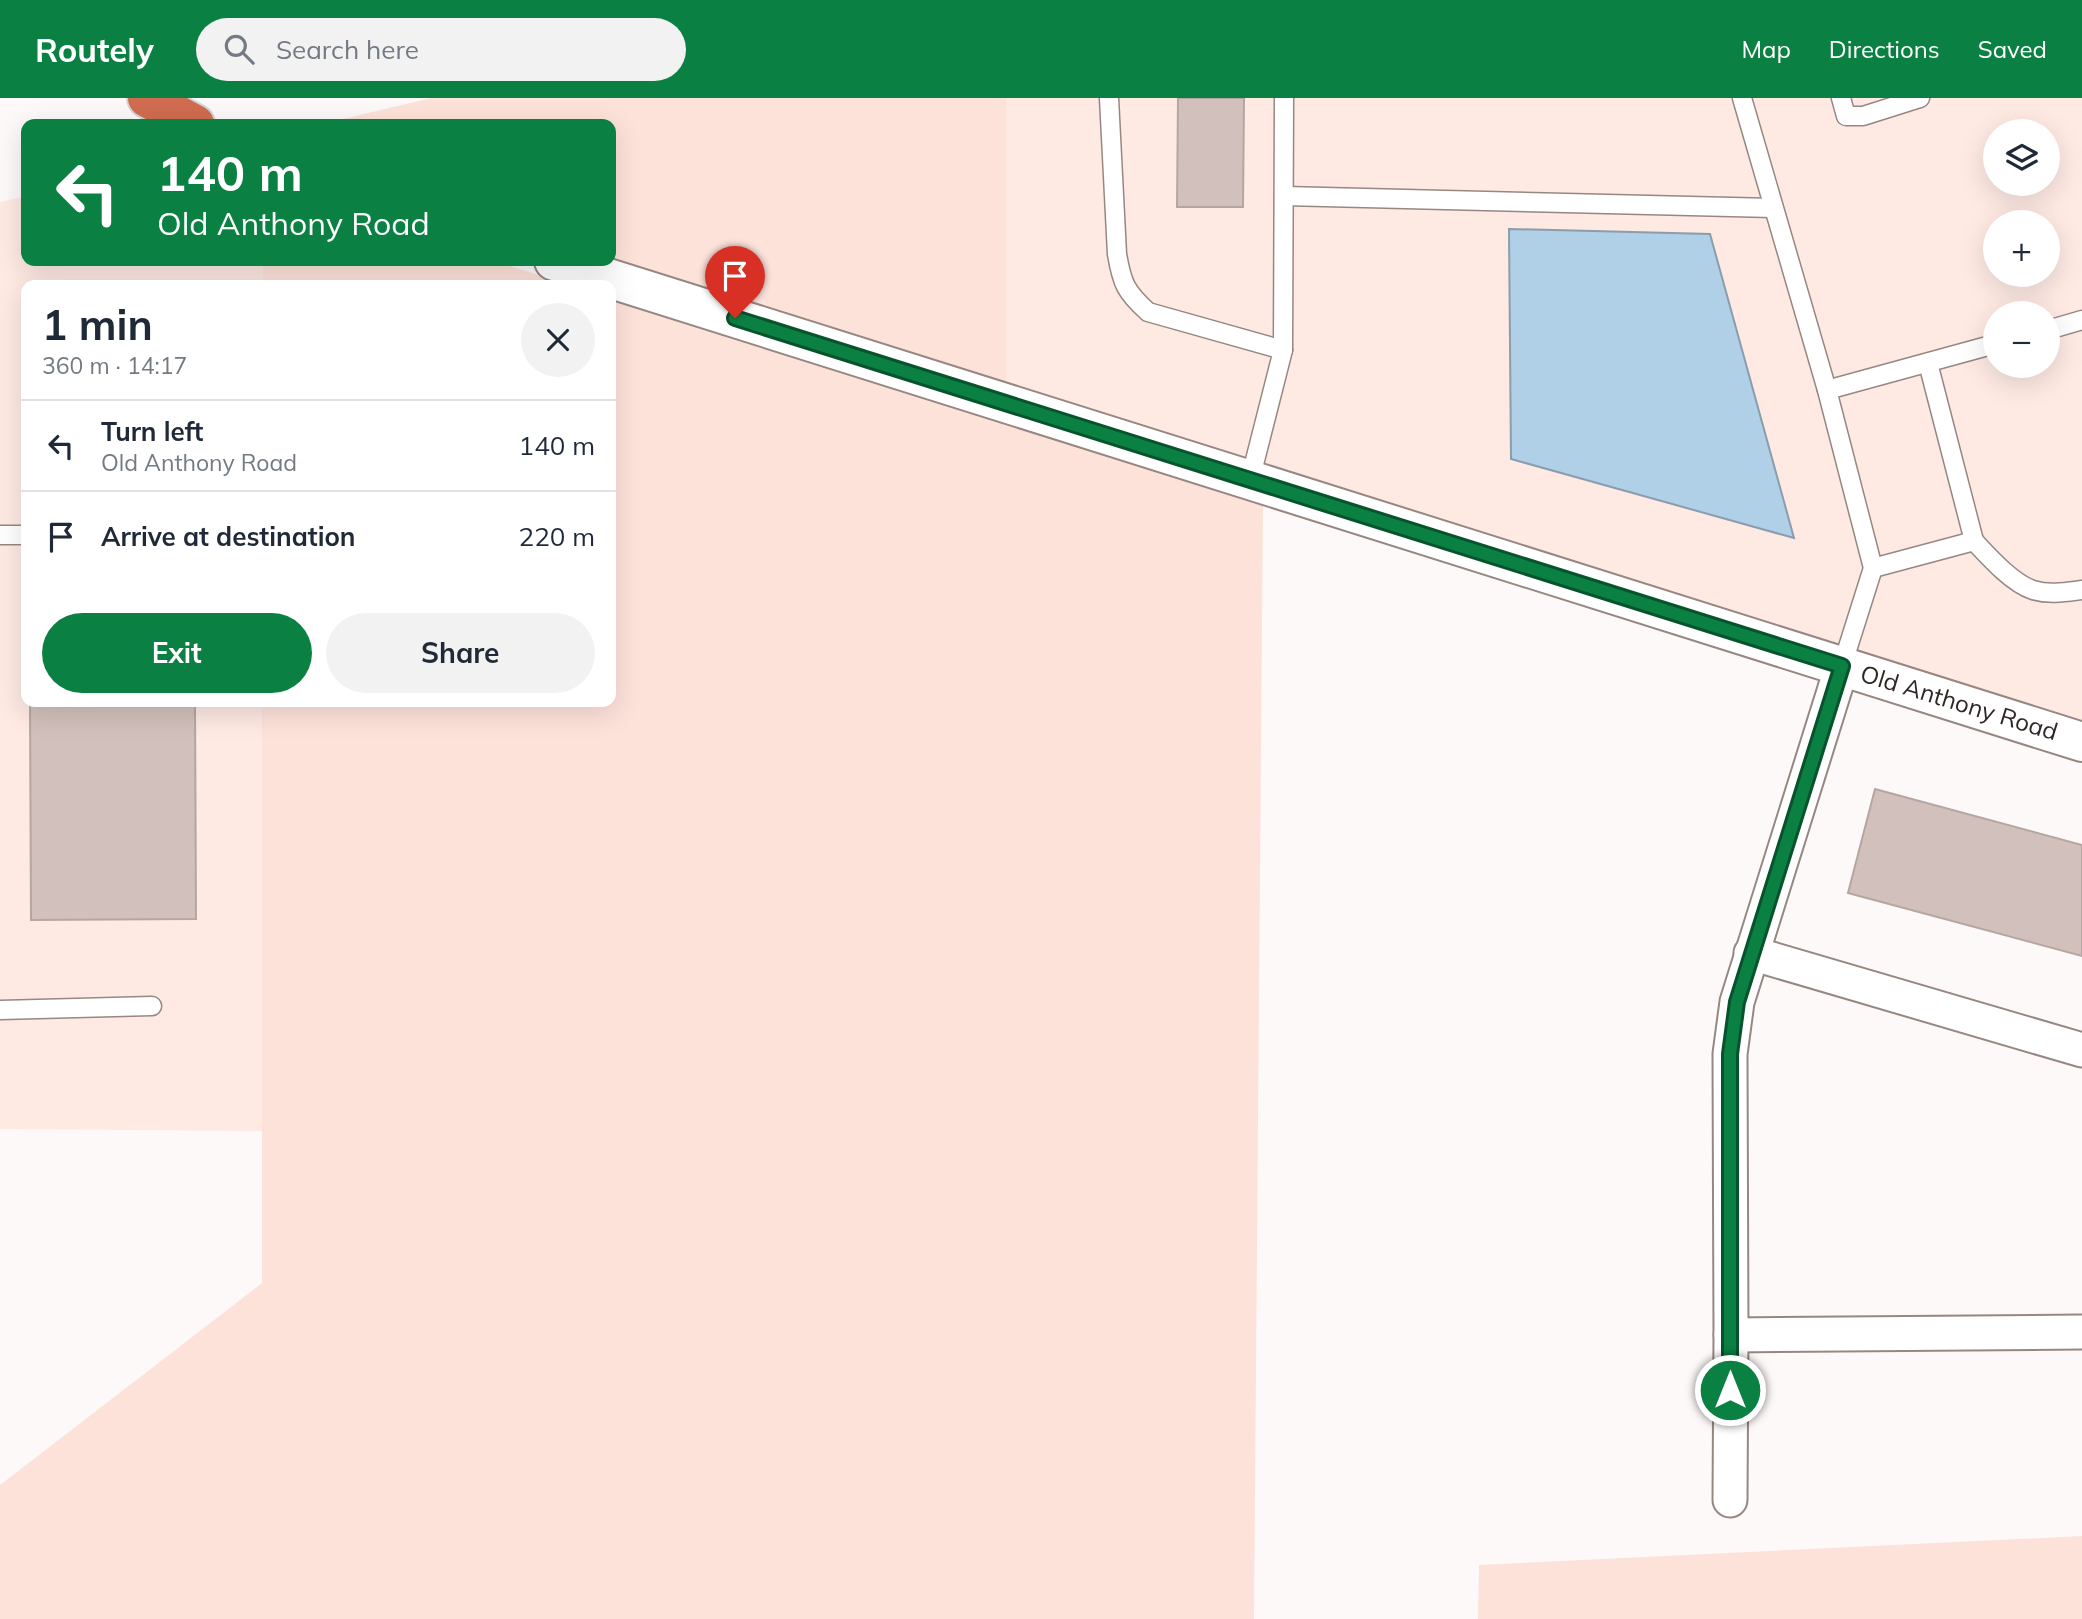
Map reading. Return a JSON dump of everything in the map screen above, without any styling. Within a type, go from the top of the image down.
[{"type":"highway","points":[[147,98],[186,119]]},
{"type":"highway","points":[[200,98],[215,119]]},
{"type":"street","name":"Old Anthony Road","points":[[570,266],[614,280]]},
{"type":"street","name":"Old Anthony Road","points":[[616,281],[2082,742]]},
{"type":"street","points":[[1730,1500],[1730,1054],[1737,1002],[1751,953],[1842,666]]},
{"type":"street","points":[[1751,953],[2082,1050]]},
{"type":"street","points":[[1731,1335],[2082,1332]]},
{"type":"lane","points":[[1109,98],[1117,254],[1121,277],[1131,297],[1148,312],[1283,350]]},
{"type":"lane","points":[[1250,480],[1283,350],[1284,98]]},
{"type":"lane","points":[[1742,98],[1826,390],[1873,568],[1842,666]]},
{"type":"lane","points":[[1841,98],[1846,116],[1863,116],[1920,98]]},
{"type":"lane","points":[[1284,196],[1773,208]]},
{"type":"lane","points":[[2060,326],[2082,320]]},
{"type":"lane","points":[[1826,390],[1983,347]]},
{"type":"lane","points":[[1927,363],[1974,541],[2002,571],[2032,590],[2059,593],[2082,590]]},
{"type":"lane","points":[[0,535],[21,535]]},
{"type":"lane","points":[[1873,568],[1974,541]]},
{"type":"lane","points":[[0,1010],[152,1006]]},
{"type":"shaded area","points":[[431,98],[1006,98],[1006,384],[616,262],[616,119],[343,119]]},
{"type":"shaded area","points":[[1006,98],[2082,98],[2082,723],[1006,384]]},
{"type":"shaded area","points":[[21,197],[21,266],[263,266],[263,280],[21,280],[21,707],[262,707],[262,1131],[0,1129],[0,202]]},
{"type":"shaded area","points":[[263,266],[509,266],[555,280],[263,280]]},
{"type":"shaded area","points":[[616,300],[1263,504],[1254,1619],[0,1619],[0,1485],[262,1283],[262,707],[616,707]]},
{"type":"shaded area","points":[[2082,1536],[2082,1619],[1478,1619],[1479,1565]]},
{"type":"water","points":[[1509,229],[1710,234],[1794,538],[1511,459]]},
{"type":"building","points":[[1178,98],[1244,98],[1243,207],[1177,207]]},
{"type":"building","points":[[30,707],[195,707],[196,919],[31,920]]},
{"type":"building","points":[[1875,789],[2082,845],[2082,956],[1848,893]]},
{"type":"route","points":[[735,318],[1842,666],[1737,1002],[1730,1054],[1730,1390]]}]
